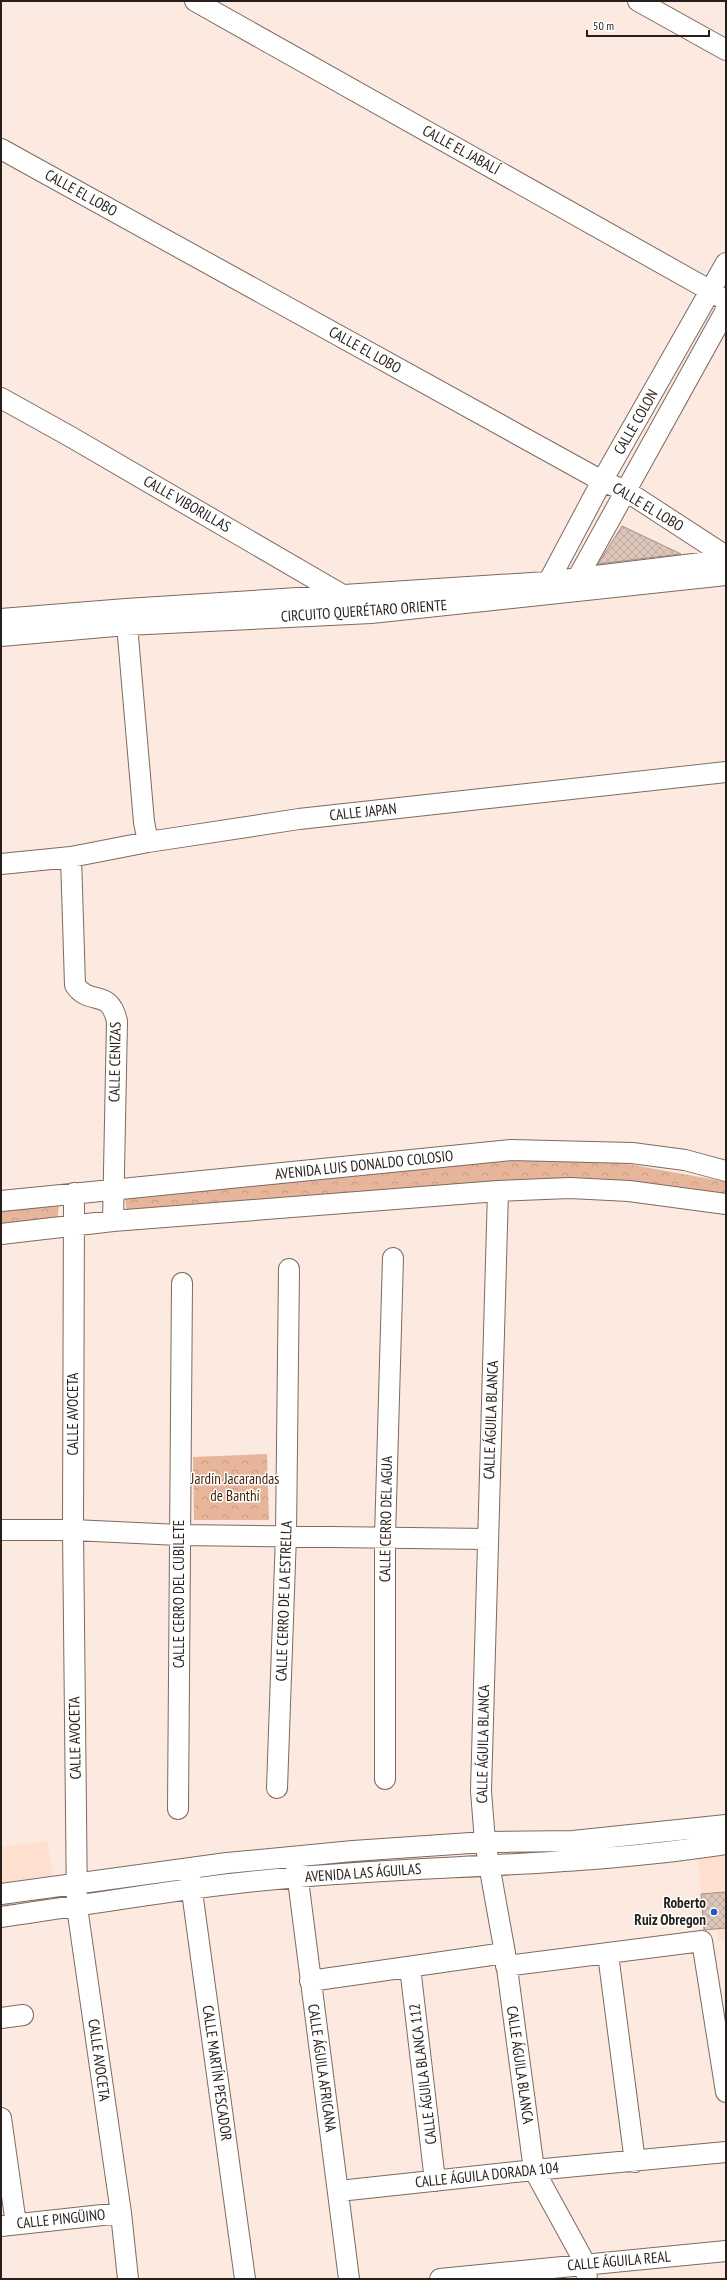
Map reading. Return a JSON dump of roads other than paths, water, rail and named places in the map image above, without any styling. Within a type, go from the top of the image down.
[{"type":"street","name":"CALLE EL JABALÍ","points":[[195,1],[718,296]]},
{"type":"street","points":[[638,1],[726,50]]},
{"type":"street","name":"CALLE EL LOBO","points":[[1,148],[602,481],[626,491],[726,556]]},
{"type":"street","name":"CALLE COLON","points":[[545,589],[602,481],[718,296],[726,263]]},
{"type":"street","name":"CALLE COLON","points":[[575,585],[726,310]]},
{"type":"street","name":"CALLE VIBORILLAS","points":[[1,398],[78,440],[371,612]]},
{"type":"street","name":"CIRCUITO QUERÉTARO ORIENTE","points":[[1,619],[371,612],[575,585],[726,560]]},
{"type":"street","name":"CIRCUITO QUERÉTARO ORIENTE","points":[[575,585],[726,575]]},
{"type":"street","name":"CIRCUITO QUERÉTARO ORIENTE","points":[[1,636],[126,617],[344,595],[545,589]]},
{"type":"street","points":[[126,617],[144,822],[148,842]]},
{"type":"street","name":"CALLE JAPAN","points":[[1,864],[71,857],[148,842],[299,818],[726,772]]},
{"type":"street","name":"CALLE CENIZAS","points":[[71,857],[75,985],[81,994],[108,1001],[114,1008],[117,1021],[112,1190],[113,1221]]},
{"type":"street","name":"AVENIDA LUIS DONALDO COLOSIO","points":[[1,1201],[511,1150],[632,1153],[686,1160],[726,1172]]},
{"type":"street","points":[[1,1234],[113,1221],[498,1191],[570,1188],[629,1191],[726,1204]]},
{"type":"street","name":"CALLE ÁGUILA BLANCA","points":[[498,1191],[481,1791],[485,1842],[506,1959],[534,2170],[586,2271]]},
{"type":"street","name":"CALLE AVOCETA","points":[[74,1193],[73,1530],[77,1906],[121,2213],[128,2279]]},
{"type":"street","name":"CALLE CERRO DEL AGUA","points":[[385,1779],[385,1537],[393,1258]]},
{"type":"street","name":"CALLE CERRO DE LA ESTRELLA","points":[[278,1788],[286,1535],[289,1269]]},
{"type":"street","name":"CALLE CERRO DEL CUBILETE","points":[[178,1810],[182,1284]]},
{"type":"street","points":[[1,1530],[73,1530],[179,1535],[286,1535],[487,1539]]},
{"type":"street","name":"AVENIDA LAS ÁGUILAS","points":[[1,1917],[191,1890],[296,1867],[485,1842],[573,1841],[726,1825]]},
{"type":"street","name":"AVENIDA LAS ÁGUILAS","points":[[1,1894],[189,1868],[489,1864],[577,1861],[726,1844]]},
{"type":"street","name":"CALLE ÁGUILA AFRICANA","points":[[296,1867],[339,2191],[349,2279]]},
{"type":"street","name":"CALLE MARTÍN PESCADOR","points":[[189,1868],[245,2279]]},
{"type":"street","points":[[310,1981],[410,1967],[506,1959],[608,1954],[702,1941],[726,2092]]},
{"type":"street","points":[[608,1954],[635,2162]]},
{"type":"street","name":"CALLE ÁGUILA BLANCA 112","points":[[410,1967],[435,2181]]},
{"type":"street","points":[[1,2018],[23,2016]]},
{"type":"street","points":[[1,2118],[8,2225]]},
{"type":"street","name":"CALLE ÁGUILA DORADA 104","points":[[339,2191],[534,2170],[635,2162],[726,2152]]},
{"type":"street","name":"CALLE PINGÜINO","points":[[8,2225],[121,2213]]},
{"type":"street","name":"CALLE ÁGUILA REAL","points":[[440,2279],[586,2271],[726,2251]]},
{"type":"place","name":"Roberto Ruiz Obregon","points":[[714,1912]]},
{"type":"park label","name":"Jardín Jacarandas de Banthí","points":[[235,1488]]}]
